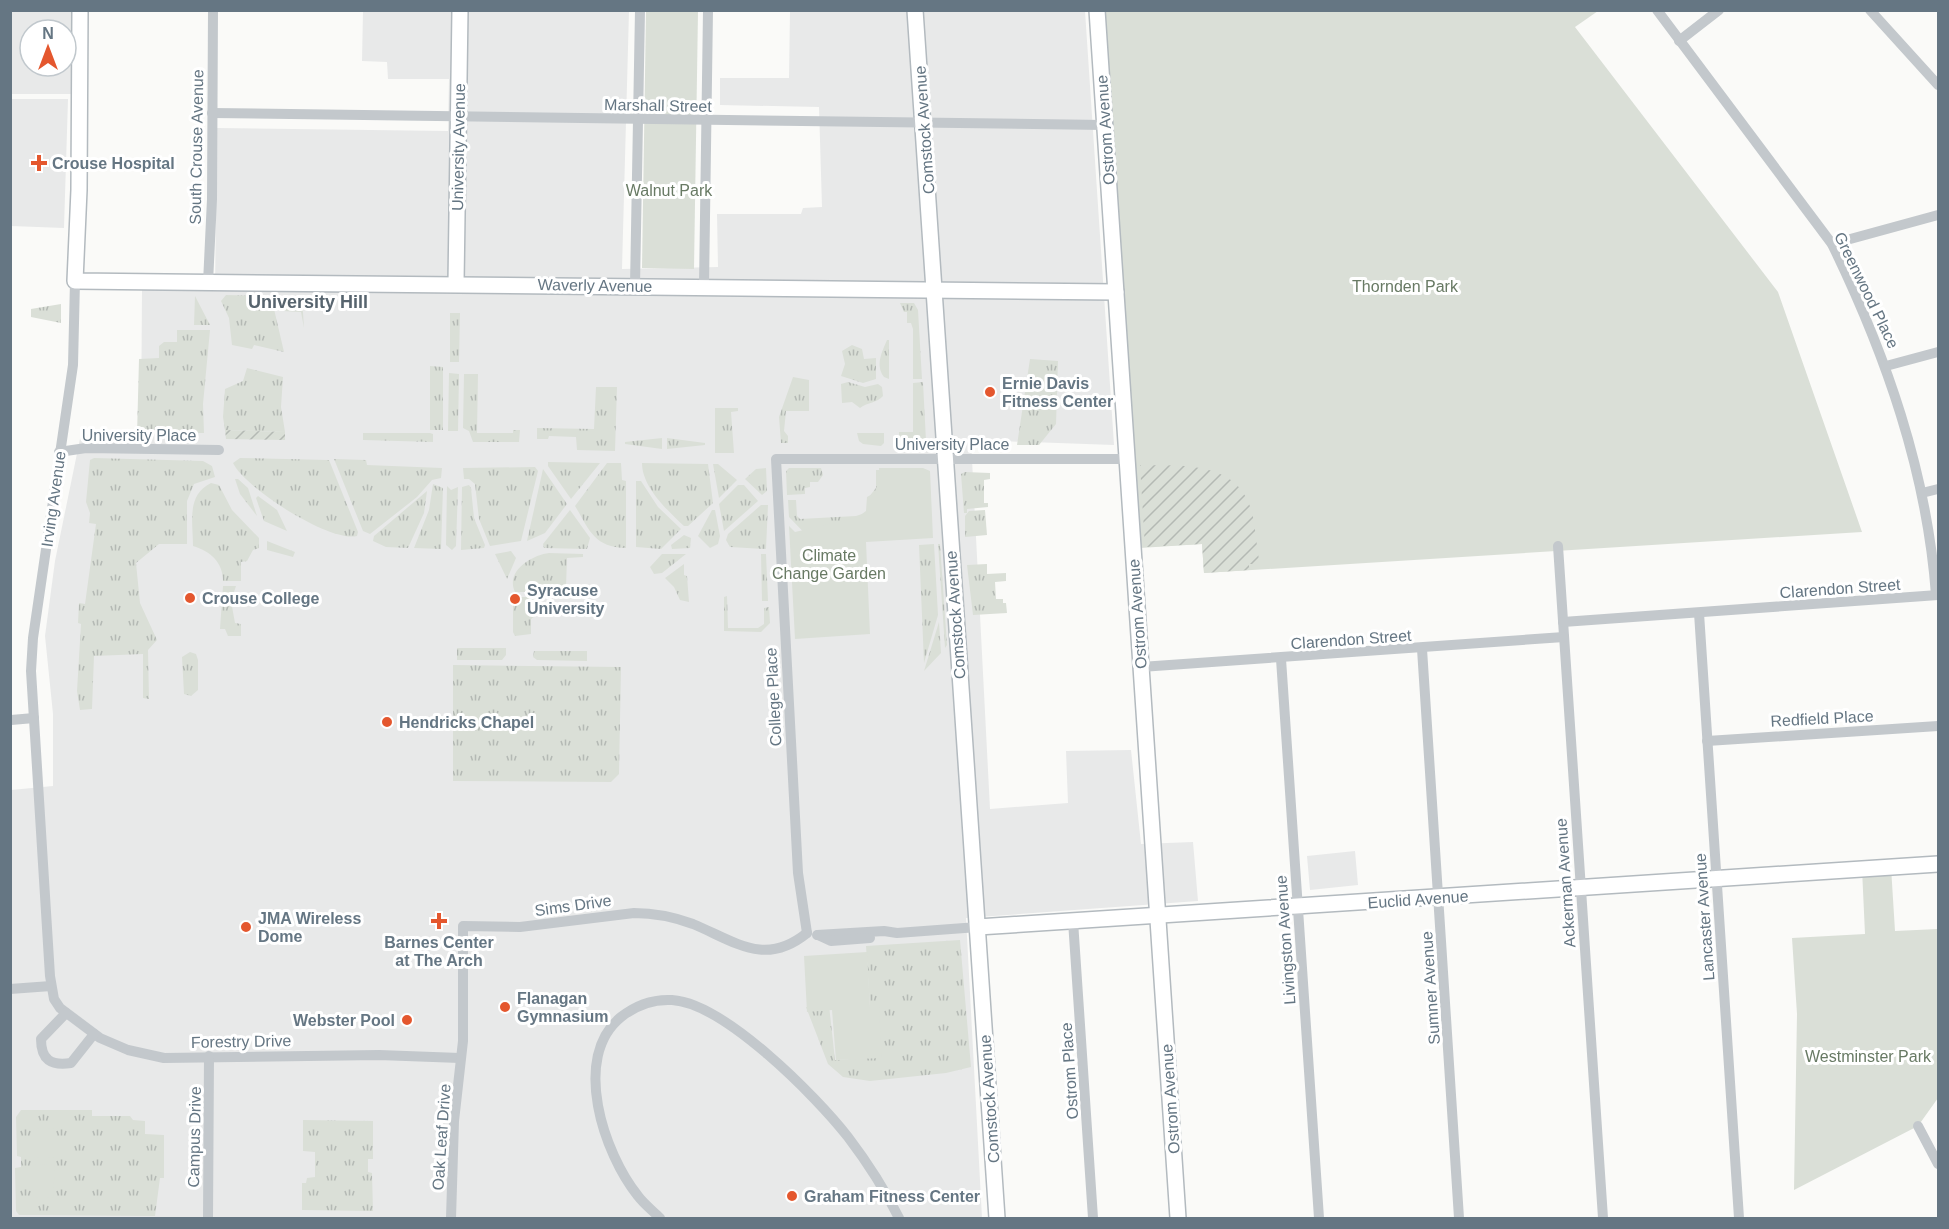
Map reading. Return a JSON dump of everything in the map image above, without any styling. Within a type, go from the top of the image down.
[{"type":"street","name":"Irving Avenue","points":[[51,986],[34,718],[33,638],[73,365],[79,184],[80,10]]},
{"type":"street","name":"South Crouse Avenue","points":[[208,283],[213,10]]},
{"type":"street","name":"University Avenue","points":[[456,283],[460,10]]},
{"type":"street","points":[[635,286],[640,10]]},
{"type":"street","points":[[704,286],[708,10]]},
{"type":"street","name":"Comstock Avenue","points":[[915,10],[936,290],[997,1218]]},
{"type":"street","name":"Ostrom Avenue","points":[[1097,10],[1178,1218]]},
{"type":"street","name":"Greenwood Place","points":[[1657,10],[1832,244],[1886,366],[1922,493],[1932,541],[1937,595]]},
{"type":"street","points":[[1679,41],[1719,10]]},
{"type":"street","points":[[1870,10],[1938,85]]},
{"type":"street","name":"Marshall Street","points":[[212,113],[1104,125]]},
{"type":"street","points":[[1832,244],[1938,214]]},
{"type":"street","name":"Waverly Avenue","points":[[75,281],[456,283],[1116,292]]},
{"type":"street","points":[[1886,366],[1938,352]]},
{"type":"street","name":"University Place","points":[[59,452],[86,448],[219,450]]},
{"type":"street","name":"University Place","points":[[776,459],[1127,459]]},
{"type":"street","name":"College Place","points":[[776,459],[798,873],[812,934]]},
{"type":"street","points":[[1922,493],[1938,489]]},
{"type":"street","name":"Ackerman Avenue","points":[[1558,546],[1603,1218]]},
{"type":"street","name":"Clarendon Street","points":[[1563,622],[1937,595]]},
{"type":"street","name":"Lancaster Avenue","points":[[1700,613],[1740,1218]]},
{"type":"street","name":"Clarendon Street","points":[[1141,667],[1281,659],[1564,637]]},
{"type":"street","name":"Sumner Avenue","points":[[1422,649],[1459,1218]]},
{"type":"street","name":"Livingston Avenue","points":[[1281,659],[1319,1218]]},
{"type":"street","points":[[11,720],[34,718]]},
{"type":"street","name":"Redfield Place","points":[[1707,741],[1938,726]]},
{"type":"street","name":"Euclid Avenue","points":[[812,934],[884,931],[897,933],[1938,864]]},
{"type":"street","name":"Sims Drive","points":[[460,1058],[463,1041],[463,926],[520,927],[620,914],[651,913],[691,924],[751,950],[765,951],[789,945],[812,934]]},
{"type":"street","name":"Ostrom Place","points":[[1073,921],[1092,1218]]},
{"type":"street","points":[[10,989],[51,986]]},
{"type":"street","name":"Forestry Drive","points":[[51,986],[54,999],[66,1013],[94,1034],[144,1055],[164,1058],[379,1055],[460,1058]]},
{"type":"street","points":[[660,1218],[638,1196],[612,1149],[601,1119],[596,1066],[602,1040],[619,1018],[641,1004],[663,1000],[686,1002],[709,1011],[739,1030],[765,1053],[827,1113],[848,1137],[899,1218]]},
{"type":"street","points":[[66,1013],[42,1039],[42,1052],[47,1061],[57,1065],[70,1063],[94,1034]]},
{"type":"street","name":"Campus Drive","points":[[208,1218],[209,1056]]},
{"type":"street","name":"Oak Leaf Drive","points":[[451,1218],[454,1121],[461,1074],[460,1058]]},
{"type":"street","points":[[1918,1126],[1938,1164]]},
{"type":"shaded area","points":[[11,10],[71,11],[71,18],[18,18],[18,78],[71,78],[71,94],[11,94]]},
{"type":"shaded area","name":"Syracuse University","points":[[363,11],[629,11],[622,269],[718,267],[717,214],[801,214],[803,208],[822,207],[819,107],[720,105],[720,78],[789,78],[790,11],[1085,11],[1114,445],[971,440],[990,809],[1068,803],[1066,751],[1131,750],[1141,844],[1193,842],[1198,901],[966,918],[982,1218],[11,1218],[11,790],[53,786],[53,714],[45,636],[55,561],[81,434],[141,436],[142,289],[215,290],[217,128],[448,131],[449,79],[388,79],[387,62],[362,61]]},
{"type":"shaded area","name":"Crouse Hospital","points":[[11,99],[68,99],[64,228],[11,226]]},
{"type":"shaded area","points":[[1355,851],[1358,885],[1310,890],[1307,856]]},
{"type":"green space","name":"Walnut Park","points":[[646,11],[698,11],[694,269],[642,268]]},
{"type":"green space","name":"Thornden Park","points":[[1103,11],[1598,11],[1575,27],[1778,292],[1862,532],[1204,573],[1202,544],[1140,548]]},
{"type":"green space","points":[[226,295],[271,296],[284,352],[254,345],[252,349],[232,345],[229,318],[221,301]]},
{"type":"green space","points":[[195,296],[210,325],[194,325]]},
{"type":"green space","points":[[279,297],[302,297],[304,328],[301,312],[282,311]]},
{"type":"green space","points":[[900,303],[914,303],[918,310],[922,379],[913,379],[913,329],[911,323],[907,323],[907,312],[904,312]]},
{"type":"green space","points":[[61,304],[61,323],[31,317],[31,309]]},
{"type":"green space","points":[[450,313],[460,313],[459,362],[450,362]]},
{"type":"green space","points":[[177,330],[210,330],[203,404],[204,433],[165,433],[149,429],[143,435],[137,435],[139,359],[159,358],[159,346],[164,342],[177,342]]},
{"type":"green space","points":[[889,340],[889,379],[884,377],[880,368],[881,354]]},
{"type":"green space","points":[[852,345],[862,349],[864,359],[876,358],[876,379],[863,383],[841,376],[845,364],[842,351]]},
{"type":"green space","points":[[1030,359],[1058,361],[1056,424],[1039,445],[1017,445]]},
{"type":"green space","points":[[430,366],[443,367],[443,430],[430,430]]},
{"type":"green space","points":[[247,368],[283,377],[281,407],[285,432],[225,430],[223,417],[225,389],[243,381]]},
{"type":"green space","points":[[449,373],[459,374],[458,431],[448,431]]},
{"type":"green space","points":[[464,374],[478,374],[477,433],[513,433],[513,430],[520,430],[519,442],[473,442],[469,431],[463,428]]},
{"type":"green space","points":[[793,377],[809,380],[809,411],[786,411],[784,431],[788,436],[788,443],[781,443],[779,417]]},
{"type":"green space","points":[[848,382],[865,387],[878,384],[882,387],[883,396],[860,408],[852,402],[842,403],[841,384]]},
{"type":"green space","points":[[923,382],[926,441],[917,448],[899,448],[899,432],[913,432],[913,383]]},
{"type":"green space","points":[[596,387],[617,387],[615,451],[577,450],[576,437],[549,436],[548,439],[537,439],[537,428],[594,429]]},
{"type":"green space","points":[[715,408],[738,408],[738,411],[731,412],[734,453],[715,453]]},
{"type":"green space","points":[[225,430],[285,432],[285,440],[226,439]]},
{"type":"green space","points":[[363,433],[430,433],[433,434],[433,442],[363,440]]},
{"type":"green space","points":[[857,433],[884,433],[884,443],[881,446],[863,444],[859,441]]},
{"type":"green space","points":[[662,438],[662,449],[625,444],[625,442]]},
{"type":"green space","points":[[667,438],[705,443],[705,445],[667,449]]},
{"type":"green space","points":[[94,458],[203,461],[212,466],[215,477],[194,484],[187,501],[187,544],[159,544],[136,563],[140,603],[157,640],[148,650],[149,699],[143,698],[143,654],[94,656],[92,709],[80,710],[77,691],[81,624],[78,623],[79,603],[85,604],[96,524],[89,523],[90,513],[86,502],[90,460]]},
{"type":"green space","points":[[240,458],[329,460],[358,532],[357,536],[344,536],[309,523],[270,499],[241,474],[233,463]]},
{"type":"green space","points":[[334,459],[366,460],[367,465],[442,468],[441,478],[432,480],[417,497],[370,534],[363,531]]},
{"type":"green space","points":[[548,462],[600,463],[571,499],[548,466]]},
{"type":"green space","points":[[607,463],[621,463],[622,480],[626,481],[626,548],[607,545],[600,541],[589,530],[575,506]]},
{"type":"green space","points":[[642,463],[708,464],[713,503],[688,526],[684,526],[651,489],[646,481]]},
{"type":"green space","points":[[713,464],[718,464],[737,480],[719,498]]},
{"type":"green space","points":[[1140,465],[1189,466],[1220,474],[1233,482],[1244,493],[1251,509],[1260,564],[1249,564],[1249,570],[1204,573],[1202,544],[1145,547]]},
{"type":"green space","points":[[535,467],[538,471],[521,541],[490,546],[479,519],[475,484],[469,479],[464,479],[463,468]]},
{"type":"green space","points":[[766,468],[767,491],[762,495],[745,479],[756,469]]},
{"type":"green space","points":[[789,468],[821,468],[823,475],[818,482],[810,482],[810,487],[805,488],[805,494],[787,495],[786,471]]},
{"type":"green space","name":"Climate Change Garden","points":[[879,468],[923,468],[930,471],[933,538],[866,542],[870,634],[795,639],[789,526],[795,532],[858,517],[866,511],[867,497],[880,490]]},
{"type":"green space","points":[[543,469],[567,504],[545,533],[527,541]]},
{"type":"green space","points":[[876,470],[921,470],[922,473],[850,543],[817,546],[789,517],[788,500],[796,500],[797,516],[800,519],[856,516],[868,512],[868,498],[876,488]]},
{"type":"green space","points":[[965,472],[990,473],[990,479],[984,480],[984,503],[988,503],[988,507],[967,509],[967,513],[964,513],[961,474]]},
{"type":"green space","points":[[235,479],[248,488],[257,516],[240,494]]},
{"type":"green space","points":[[636,481],[641,481],[658,507],[681,529],[661,549],[636,547]]},
{"type":"green space","points":[[211,483],[219,485],[232,510],[259,538],[259,548],[253,550],[247,561],[241,562],[241,581],[223,581],[221,568],[214,558],[193,546],[194,502],[203,488]]},
{"type":"green space","points":[[433,484],[443,488],[441,549],[414,548],[429,510]]},
{"type":"green space","points":[[469,485],[474,518],[485,545],[484,548],[461,550],[462,487]]},
{"type":"green space","points":[[738,485],[744,485],[758,501],[724,531],[719,504]]},
{"type":"green space","points":[[447,486],[451,490],[458,487],[456,546],[452,550],[446,545]]},
{"type":"green space","points":[[427,491],[424,513],[408,548],[386,547],[373,541],[374,536]]},
{"type":"green space","points":[[258,496],[277,510],[287,531],[264,521],[256,498]]},
{"type":"green space","points":[[761,505],[768,505],[766,549],[730,547],[726,540],[728,534]]},
{"type":"green space","points":[[570,510],[590,538],[587,549],[544,548],[543,544]]},
{"type":"green space","points":[[712,510],[715,510],[720,536],[718,544],[710,548],[698,536]]},
{"type":"green space","points":[[985,510],[987,535],[965,537],[965,516],[969,511]]},
{"type":"green space","points":[[684,535],[691,538],[690,548],[672,549],[671,545]]},
{"type":"green space","points":[[267,541],[295,552],[293,557],[267,550]]},
{"type":"green space","points":[[934,544],[938,615],[924,663],[919,545]]},
{"type":"green space","points":[[938,544],[940,544],[947,645],[945,648]]},
{"type":"green space","points":[[511,551],[516,558],[507,579],[495,554]]},
{"type":"green space","points":[[549,553],[583,554],[583,557],[567,558],[566,587],[551,587],[551,592],[515,592],[514,577],[522,565],[535,557]]},
{"type":"green space","points":[[662,554],[686,554],[662,573],[654,574],[650,567]]},
{"type":"green space","points":[[761,554],[766,554],[768,601],[762,601]]},
{"type":"green space","points":[[684,564],[689,602],[680,600],[674,587],[665,578]]},
{"type":"green space","points":[[987,564],[987,574],[1006,573],[1006,581],[995,582],[996,599],[1003,599],[1007,613],[973,615],[967,565]]},
{"type":"green space","points":[[223,586],[236,586],[231,601],[235,623],[241,624],[241,636],[228,636],[225,629],[220,629]]},
{"type":"green space","points":[[727,596],[728,628],[758,628],[764,624],[764,608],[769,607],[770,623],[761,632],[724,631],[724,597]]},
{"type":"green space","points":[[520,597],[536,597],[535,616],[531,619],[531,634],[515,636],[513,604],[519,602]]},
{"type":"green space","points":[[939,622],[941,653],[924,671]]},
{"type":"green space","points":[[457,648],[506,648],[506,655],[502,660],[457,660]]},
{"type":"green space","points":[[534,651],[587,651],[587,661],[537,660],[533,657]]},
{"type":"green space","points":[[190,652],[196,654],[198,660],[198,690],[191,696],[184,694],[182,657]]},
{"type":"green space","points":[[453,665],[621,667],[619,774],[611,782],[453,781]]},
{"type":"green space","name":"Westminster Park","points":[[1891,867],[1895,931],[1938,929],[1938,1098],[1918,1126],[1794,1190],[1797,1014],[1792,938],[1865,934],[1862,869]]},
{"type":"green space","points":[[960,940],[971,1067],[946,1073],[870,1081],[843,1077],[828,1064],[806,1007],[829,1005],[835,1060],[879,1057],[876,1007],[870,1007],[866,946]]},
{"type":"green space","points":[[867,952],[870,1007],[879,1007],[882,1058],[836,1060],[832,1010],[807,1012],[804,956]]},
{"type":"green space","points":[[21,1110],[92,1110],[92,1116],[130,1116],[133,1120],[145,1121],[145,1134],[164,1135],[164,1178],[160,1178],[155,1216],[19,1215],[16,1211],[15,1168],[21,1167],[21,1157],[17,1156],[16,1117]]},
{"type":"green space","points":[[303,1120],[373,1121],[373,1159],[368,1159],[368,1172],[372,1173],[373,1211],[302,1210],[302,1183],[306,1183],[307,1178],[315,1177],[315,1152],[303,1151]]},
{"type":"green space","points":[[54,1128],[54,1158],[33,1157],[33,1129]]},
{"type":"green space","points":[[32,1164],[55,1165],[53,1198],[32,1197]]},
{"type":"place","name":"Crouse Hospital","points":[[39,163]]},
{"type":"place","name":"Ernie Davis Fitness Center","points":[[990,392]]},
{"type":"place","name":"Crouse College","points":[[190,598]]},
{"type":"place","name":"Syracuse University","points":[[515,599]]},
{"type":"place","name":"Hendricks Chapel","points":[[387,722]]},
{"type":"place","name":"Barnes Center at The Arch","points":[[439,921]]},
{"type":"place","name":"JMA Wireless Dome","points":[[246,927]]},
{"type":"place","name":"Flanagan Gymnasium","points":[[505,1007]]},
{"type":"place","name":"Webster Pool","points":[[407,1020]]},
{"type":"place","name":"Graham Fitness Center","points":[[792,1196]]},
{"type":"district","name":"University Hill","points":[[308,302]]}]
